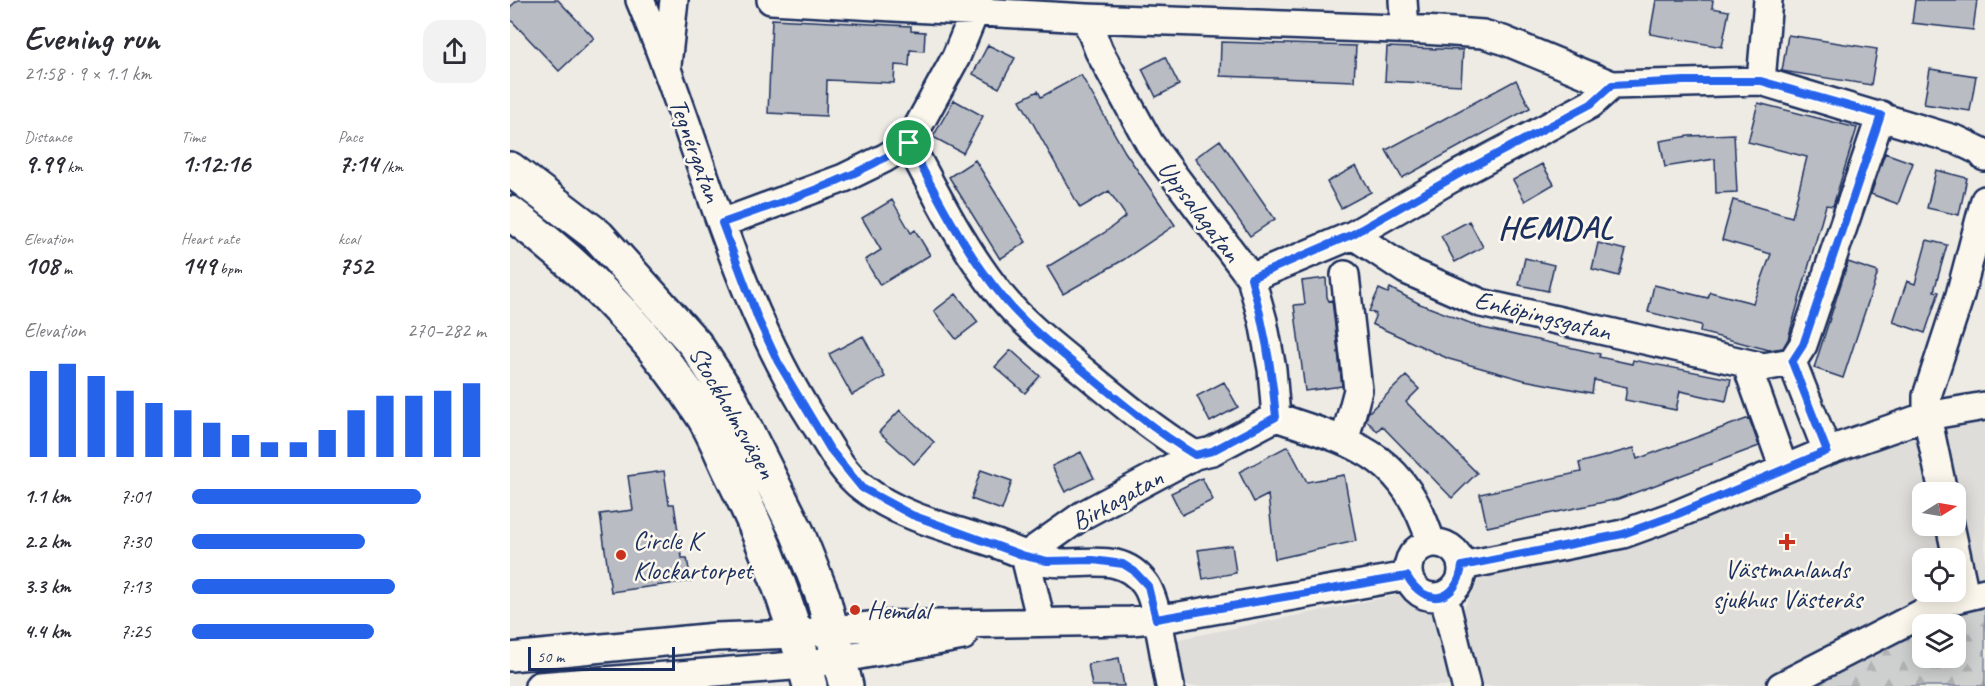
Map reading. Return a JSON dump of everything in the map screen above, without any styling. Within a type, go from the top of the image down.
[{"type":"main road","name":"Stockholmsvägen","points":[[510,169],[598,236],[695,344],[734,405],[798,532],[823,597],[838,658]]},
{"type":"main road","name":"Stockholmsvägen","points":[[510,213],[544,238],[607,296],[661,357],[704,418],[771,558],[807,675]]},
{"type":"street","name":"Tegnérgatan","points":[[640,0],[758,319],[778,362],[808,415],[848,474],[862,488],[895,508],[1025,556],[1047,561],[1093,560],[1123,564],[1134,571],[1148,586],[1170,686]]},
{"type":"street","points":[[667,69],[674,0]]},
{"type":"street","points":[[771,0],[1086,18],[1406,29],[1493,37],[1612,85],[1761,81],[1881,115],[1957,140],[1983,145]]},
{"type":"street","points":[[1403,0],[1406,29]]},
{"type":"street","points":[[1761,81],[1768,0]]},
{"type":"street","points":[[722,223],[844,178],[885,159],[909,143],[956,57],[975,11]]},
{"type":"street","name":"Uppsalagatan","points":[[1086,18],[1099,51],[1150,144],[1251,278],[1263,321],[1272,369],[1276,417]]},
{"type":"street","points":[[1251,278],[1353,234],[1459,174],[1591,104],[1612,85]]},
{"type":"street","points":[[1827,451],[1792,362],[1803,345],[1881,115]]},
{"type":"street","points":[[909,143],[943,207],[1001,295],[1029,324],[1110,393],[1173,442],[1195,455]]},
{"type":"street","points":[[1941,482],[1927,416],[1928,396],[1967,273],[1985,200]]},
{"type":"street","name":"Enköpingsgatan","points":[[1353,234],[1406,270],[1481,303],[1763,367],[1792,362]]},
{"type":"street","points":[[1345,274],[1358,390],[1345,439]]},
{"type":"street","points":[[1746,363],[1784,469]]},
{"type":"street","points":[[1462,566],[1623,534],[1678,514],[1827,451],[1927,416],[1985,406]]},
{"type":"street","points":[[1276,417],[1345,439],[1388,467],[1404,485],[1416,504],[1431,542]]},
{"type":"street","name":"Birkagatan","points":[[1025,556],[1083,515],[1195,455],[1212,451],[1276,417]]},
{"type":"street","points":[[1781,686],[1944,602],[1975,594],[1954,536]]},
{"type":"street","points":[[1431,542],[1445,543],[1460,558],[1462,566],[1457,587],[1444,596],[1424,596],[1415,590],[1407,576],[1410,556],[1419,547],[1431,542]]},
{"type":"street","points":[[1025,556],[1041,621]]},
{"type":"street","points":[[550,652],[550,685],[718,673],[807,675],[838,658],[933,623],[1156,619],[1407,576]]},
{"type":"street","points":[[1444,596],[1466,686]]},
{"type":"street","points":[[510,657],[716,637],[796,634],[838,658]]},
{"type":"shaded area","name":"Västmanlands sjukhus Västerås","points":[[1985,416],[1985,686],[1178,686],[1169,641],[1404,594],[1430,613],[1462,612],[1484,570],[1933,423]]},
{"type":"green space","points":[[1985,604],[1985,686],[1821,686],[1820,681],[1912,633],[1912,668],[1966,668],[1966,614],[1948,614],[1956,610]]},
{"type":"building","points":[[518,0],[558,0],[594,38],[559,71],[510,19],[510,7]]},
{"type":"building","points":[[1656,0],[1713,0],[1712,8],[1729,11],[1722,47],[1650,34]]},
{"type":"building","points":[[1915,0],[1977,0],[1973,30],[1912,23]]},
{"type":"building","points":[[772,19],[911,26],[911,31],[925,32],[924,51],[910,50],[909,66],[895,65],[894,83],[827,80],[826,116],[768,113]]},
{"type":"building","points":[[1788,35],[1877,49],[1871,85],[1782,71]]},
{"type":"building","points":[[1221,42],[1356,46],[1354,81],[1220,76]]},
{"type":"building","points":[[988,45],[1015,58],[999,88],[973,74]]},
{"type":"building","points":[[1387,47],[1463,50],[1461,85],[1385,81]]},
{"type":"building","points":[[1165,57],[1179,85],[1156,97],[1142,69]]},
{"type":"building","points":[[1930,69],[1976,76],[1970,111],[1924,104]]},
{"type":"building","points":[[1081,75],[1125,152],[1175,225],[1123,260],[1063,294],[1047,267],[1104,233],[1126,216],[1109,191],[1080,208],[1020,100],[1038,91],[1041,97]]},
{"type":"building","points":[[1516,80],[1530,108],[1402,178],[1386,150]]},
{"type":"building","points":[[954,100],[983,116],[963,153],[933,137]]},
{"type":"building","points":[[1758,103],[1857,128],[1833,206],[1826,205],[1788,339],[1783,348],[1769,350],[1700,332],[1701,325],[1648,312],[1654,285],[1708,298],[1710,292],[1753,303],[1771,254],[1722,240],[1733,200],[1792,217],[1807,157],[1748,142]]},
{"type":"building","points":[[1734,134],[1737,192],[1716,193],[1715,159],[1665,167],[1660,141],[1689,136]]},
{"type":"building","points":[[1220,140],[1275,219],[1250,236],[1195,158]]},
{"type":"building","points":[[1885,153],[1913,163],[1898,204],[1871,194]]},
{"type":"building","points":[[975,160],[1026,242],[1000,259],[949,177]]},
{"type":"building","points":[[1542,164],[1554,184],[1525,201],[1513,180]]},
{"type":"building","points":[[1356,166],[1371,192],[1341,208],[1327,182]]},
{"type":"building","points":[[1936,170],[1967,178],[1959,215],[1927,208]]},
{"type":"building","points":[[892,200],[911,233],[915,230],[930,255],[880,285],[865,260],[881,250],[862,218]]},
{"type":"building","points":[[1469,221],[1483,247],[1455,262],[1441,236]]},
{"type":"building","points":[[1927,240],[1947,245],[1934,291],[1939,292],[1925,333],[1893,322],[1907,281],[1915,284]]},
{"type":"building","points":[[1598,243],[1626,250],[1619,276],[1592,269]]},
{"type":"building","points":[[1525,258],[1554,265],[1548,291],[1519,285]]},
{"type":"building","points":[[1848,262],[1878,272],[1843,378],[1814,368]]},
{"type":"building","points":[[1326,278],[1327,297],[1329,301],[1332,300],[1342,386],[1305,391],[1294,305],[1305,304],[1302,281]]},
{"type":"building","points":[[1390,288],[1420,304],[1483,328],[1600,354],[1599,357],[1632,364],[1633,360],[1731,379],[1726,401],[1680,391],[1676,410],[1625,400],[1627,387],[1594,380],[1592,393],[1524,380],[1449,359],[1372,324],[1376,314],[1369,311],[1379,289],[1388,293]]},
{"type":"building","points":[[956,294],[978,322],[956,339],[934,311]]},
{"type":"building","points":[[863,336],[885,377],[852,395],[829,354]]},
{"type":"building","points":[[1011,350],[1040,376],[1025,393],[995,367]]},
{"type":"building","points":[[1406,376],[1419,389],[1406,402],[1477,473],[1452,498],[1382,426],[1377,431],[1366,420],[1368,413]]},
{"type":"building","points":[[1224,382],[1238,407],[1210,422],[1197,396]]},
{"type":"building","points":[[900,410],[934,442],[914,464],[879,432]]},
{"type":"building","points":[[1749,418],[1759,446],[1618,499],[1487,527],[1480,494],[1581,472],[1579,463],[1634,448],[1637,459]]},
{"type":"building","points":[[1288,446],[1307,482],[1344,475],[1356,541],[1275,559],[1268,495],[1254,502],[1239,472]]},
{"type":"building","points":[[1081,452],[1094,478],[1065,492],[1052,466]]},
{"type":"building","points":[[981,470],[1012,481],[1002,510],[971,499]]},
{"type":"building","points":[[664,471],[669,504],[674,504],[682,558],[687,558],[691,581],[611,592],[600,514],[633,510],[628,476]]},
{"type":"building","points":[[1202,478],[1213,500],[1182,515],[1171,493]]},
{"type":"building","points":[[1232,545],[1236,573],[1203,579],[1198,550]]},
{"type":"building","points":[[1119,658],[1124,686],[1092,686],[1088,664]]},
{"type":"place","name":"Västmanlands sjukhus Västerås","points":[[1787,542]]},
{"type":"place","name":"Circle K Klockartorpet","points":[[621,555]]},
{"type":"place","name":"Hemdal","points":[[855,610]]},
{"type":"district","name":"HEMDAL","points":[[1556,227]]},
{"type":"route","points":[[1684,81],[1761,81],[1881,115],[1803,345],[1792,362],[1827,451],[1678,514],[1623,534],[1462,566],[1461,578],[1457,587],[1444,596],[1433,598],[1424,596],[1415,590],[1407,576],[1156,619],[1148,586],[1134,571],[1123,564],[1093,560],[1047,561],[1025,556],[998,544],[895,508],[862,488],[848,474],[830,449],[778,362],[758,319],[722,223],[844,178],[885,159],[909,143],[943,207],[1001,295],[1029,324],[1110,393],[1173,442],[1195,455],[1212,451],[1276,417],[1272,369],[1263,321],[1251,278],[1353,234],[1459,174],[1591,104],[1612,85],[1684,81]]}]
